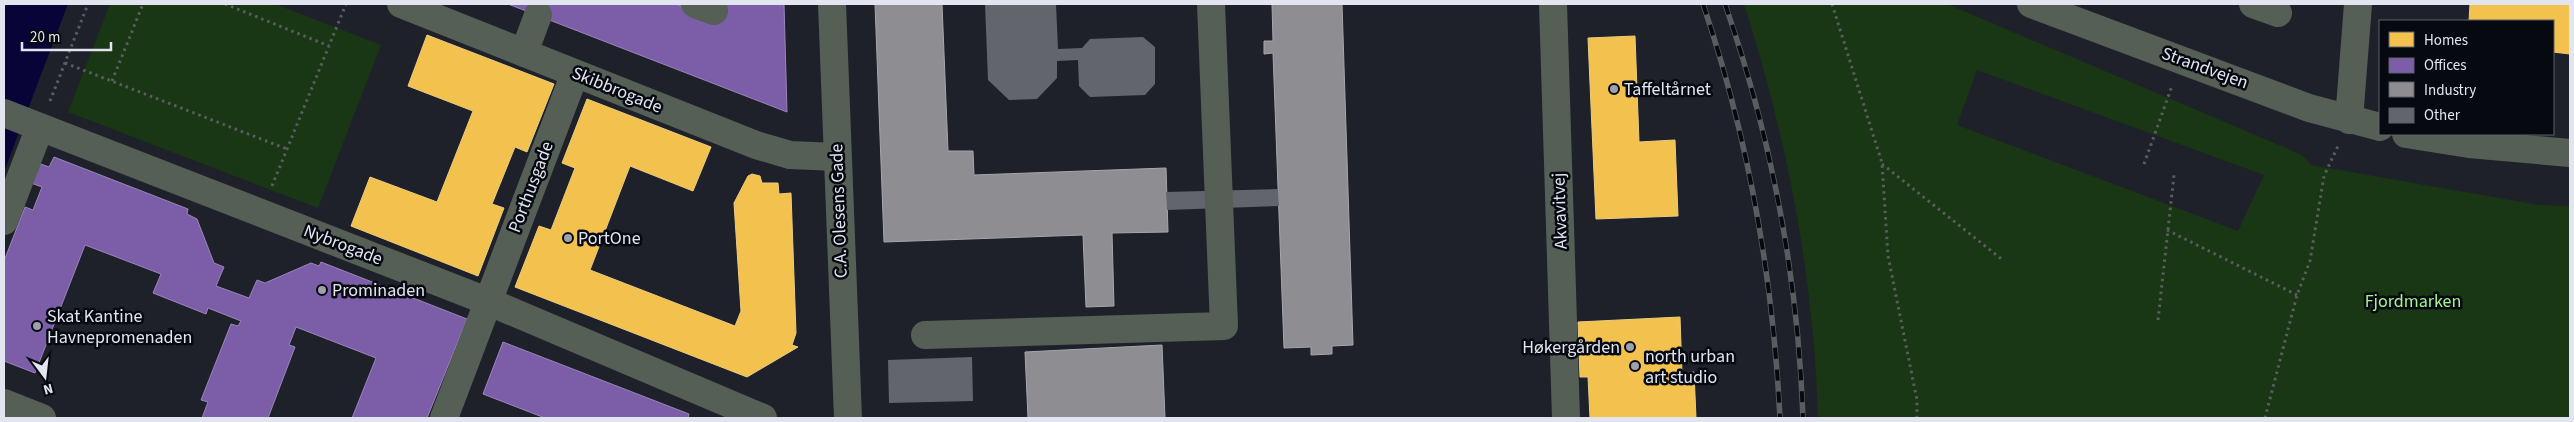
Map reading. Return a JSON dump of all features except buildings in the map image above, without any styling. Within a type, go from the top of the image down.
[{"type":"street","name":"Skibbrogade","points":[[401,4],[756,145],[790,154],[837,157]]},
{"type":"street","points":[[695,4],[714,11],[713,4]]},
{"type":"street","name":"C.A. Olesens Gade","points":[[832,4],[848,418]]},
{"type":"street","points":[[925,335],[1224,326],[1211,4]]},
{"type":"street","name":"Akvavitvej","points":[[1553,4],[1566,418]]},
{"type":"street","name":"Strandvejen","points":[[2031,4],[2309,108],[2379,128]]},
{"type":"street","points":[[2349,120],[2358,4]]},
{"type":"street","points":[[524,53],[538,15]]},
{"type":"street","name":"Porthusgade","points":[[444,418],[575,73]]},
{"type":"street","points":[[4,221],[24,121]]},
{"type":"street","name":"Nybrogade","points":[[24,121],[487,301],[763,418]]},
{"type":"street","points":[[2412,135],[2469,144],[2570,153]]},
{"type":"street","points":[[4,404],[42,418]]},
{"type":"path","points":[[24,121],[65,63],[88,4]]},
{"type":"path","points":[[112,81],[142,4]]},
{"type":"path","points":[[225,4],[329,46]]},
{"type":"path","points":[[261,213],[346,4]]},
{"type":"path","points":[[1832,4],[1882,163],[1888,256],[1917,400],[1917,418]]},
{"type":"path","points":[[2144,164],[2181,60]]},
{"type":"path","points":[[65,63],[287,149]]},
{"type":"path","points":[[2265,418],[2297,295],[2310,261],[2324,176],[2349,120]]},
{"type":"path","points":[[1882,163],[2004,261]]},
{"type":"path","points":[[2158,320],[2174,175]]},
{"type":"path","points":[[2167,230],[2297,295]]},
{"type":"green space","points":[[110,4],[275,4],[381,45],[318,208],[68,112]]},
{"type":"green space","name":"Fjordmarken","points":[[1744,4],[1947,4],[2286,148],[2303,156],[2311,165],[2539,205],[2570,206],[2570,418],[1818,418],[1811,313],[1796,208],[1773,105]],"holes":[[[1977,70],[2264,175],[2238,231],[1957,125]]]},
{"type":"shaded area","points":[[6,4],[68,4],[4,172],[4,11]]},
{"type":"railway","points":[[1703,4],[1733,105],[1756,208],[1777,365],[1780,418]]},
{"type":"railway","points":[[1725,4],[1756,105],[1769,156],[1779,208],[1795,313],[1803,418]]},
{"type":"place","name":"Taffeltårnet","points":[[1614,89]]},
{"type":"place","name":"PortOne","points":[[568,238]]},
{"type":"place","name":"Prominaden","points":[[322,290]]},
{"type":"place","name":"Skat Kantine Havnepromenaden","points":[[37,326]]},
{"type":"place","name":"Høkergården","points":[[1630,347]]},
{"type":"place","name":"north urban art studio","points":[[1635,366]]}]
